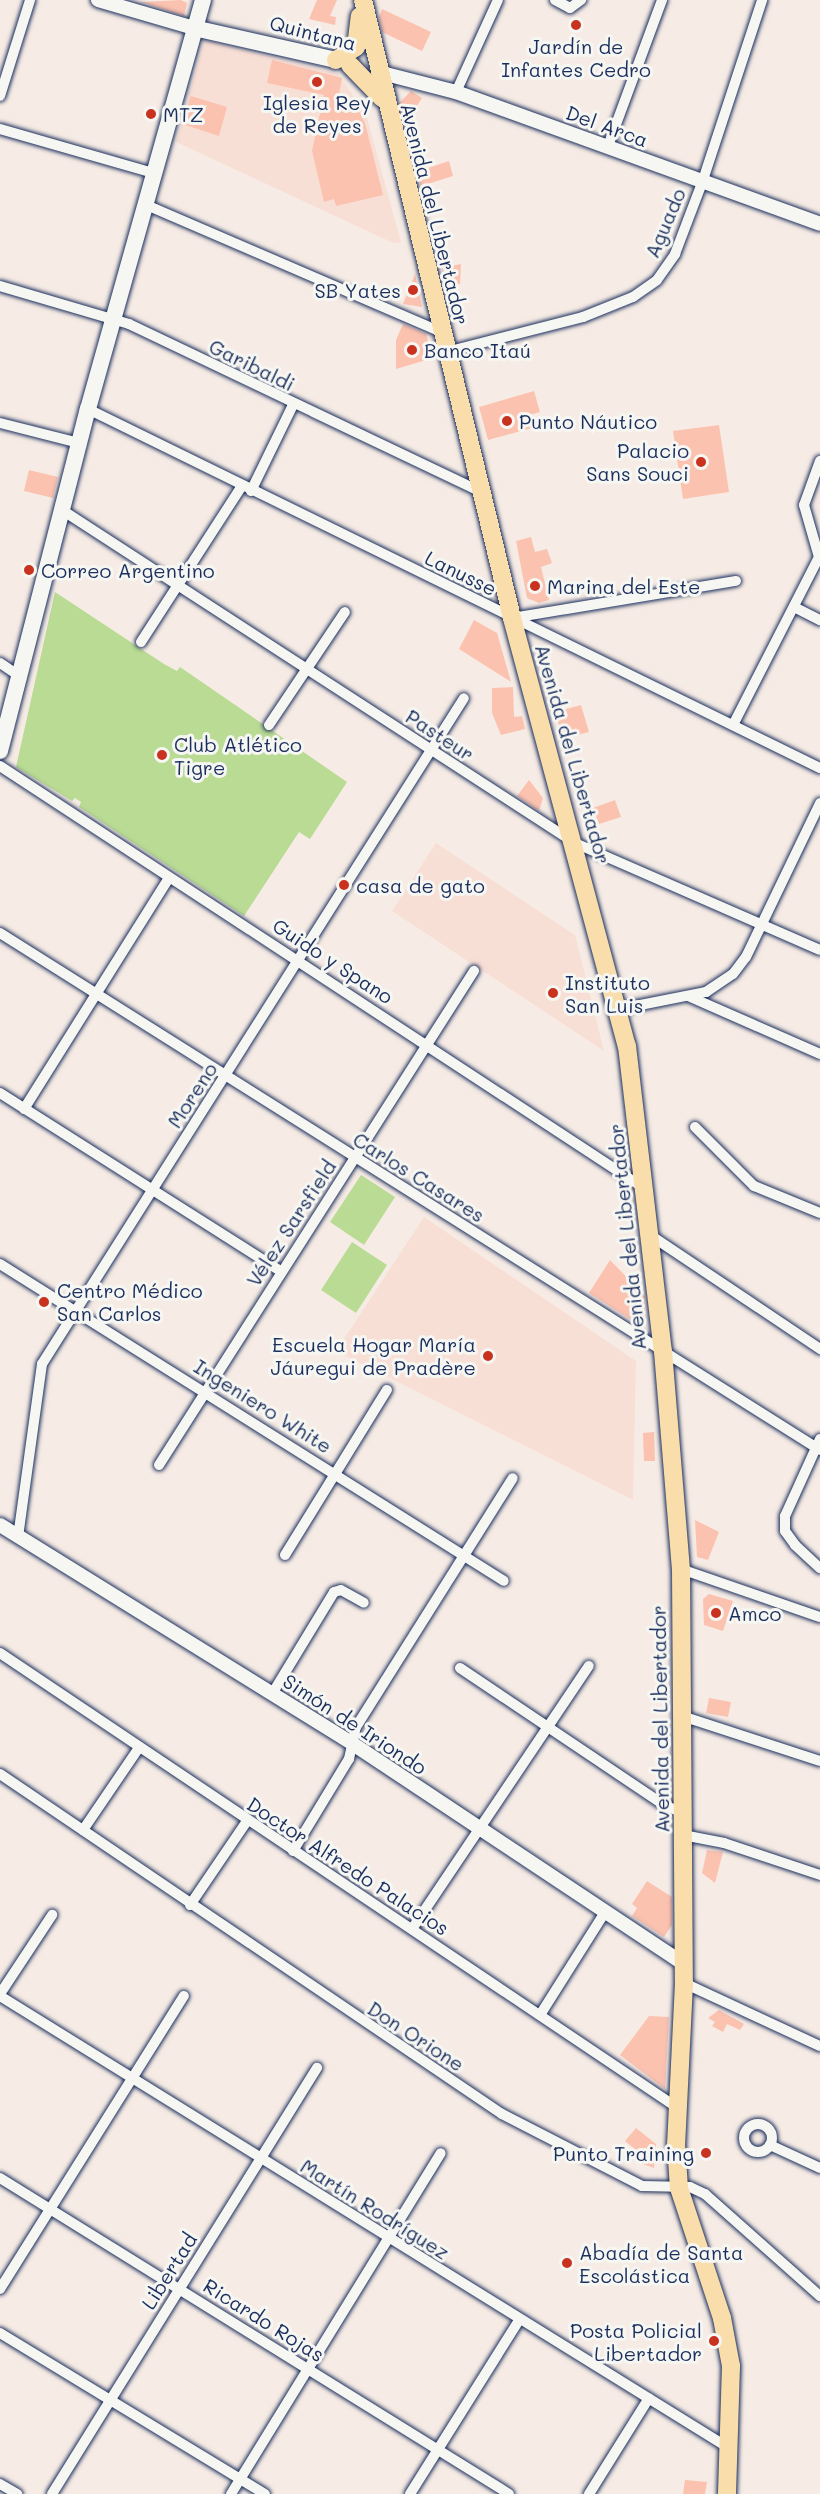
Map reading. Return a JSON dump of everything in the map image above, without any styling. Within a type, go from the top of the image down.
[{"type":"main road","points":[[0,751],[87,409],[203,0]]},
{"type":"main road","points":[[362,0],[356,47],[343,62],[384,101]]},
{"type":"main road","name":"Avenida del Libertador","points":[[362,0],[384,101],[512,618],[620,1009],[645,1188],[663,1351],[681,1569],[684,1974],[678,2108],[679,2188],[727,2339],[732,2450],[727,2494]]},
{"type":"main road","name":"Quintana","points":[[194,28],[378,72]]},
{"type":"street","points":[[0,96],[30,0]]},
{"type":"street","name":"Quintana","points":[[98,0],[194,28]]},
{"type":"street","points":[[456,92],[498,0]]},
{"type":"street","points":[[555,0],[570,8],[580,0]]},
{"type":"street","points":[[608,147],[662,0]]},
{"type":"street","name":"Aguado","points":[[446,352],[583,317],[645,290],[671,261],[702,183],[762,0]]},
{"type":"street","name":"Del Arca","points":[[378,72],[456,92],[820,224]]},
{"type":"street","points":[[0,129],[153,173]]},
{"type":"street","points":[[144,204],[441,332]]},
{"type":"street","name":"Garibaldi","points":[[0,286],[112,319],[482,492]]},
{"type":"street","points":[[141,642],[246,489],[293,405]]},
{"type":"street","name":"Lanusse","points":[[87,409],[246,489],[820,768]]},
{"type":"street","points":[[0,423],[79,443]]},
{"type":"street","points":[[733,725],[796,608],[819,557],[804,505],[820,461]]},
{"type":"street","name":"Pasteur","points":[[62,510],[575,843],[820,950]]},
{"type":"street","points":[[512,618],[736,580]]},
{"type":"street","points":[[796,608],[820,620]]},
{"type":"street","points":[[269,725],[345,612]]},
{"type":"street","points":[[0,663],[19,676]]},
{"type":"street","name":"Moreno","points":[[18,1537],[37,1380],[75,1310],[300,961],[465,698]]},
{"type":"street","name":"Guido y Spano","points":[[0,766],[645,1188]]},
{"type":"street","points":[[620,1009],[687,996],[719,986],[733,974],[762,925],[820,803]]},
{"type":"street","points":[[24,1109],[169,878]]},
{"type":"street","name":"Carlos Casares","points":[[0,933],[663,1351],[819,1445]]},
{"type":"street","name":"Vélez Sarsfield","points":[[159,1465],[474,971]]},
{"type":"street","points":[[687,996],[820,1054]]},
{"type":"street","points":[[0,1094],[154,1188],[281,1271]]},
{"type":"street","points":[[696,1127],[754,1186],[820,1213]]},
{"type":"street","points":[[650,1235],[820,1349]]},
{"type":"street","name":"Ingeniero White","points":[[0,1264],[206,1391],[504,1581]]},
{"type":"street","points":[[285,1555],[387,1390]]},
{"type":"street","points":[[819,1445],[785,1515],[785,1531],[795,1545],[820,1568]]},
{"type":"street","points":[[293,1851],[349,1759],[356,1727],[513,1478]]},
{"type":"street","name":"Simón de Iriondo","points":[[0,1525],[353,1744],[605,1912],[684,1974],[820,2046]]},
{"type":"street","points":[[681,1569],[820,1617]]},
{"type":"street","points":[[272,1694],[333,1592],[341,1590],[364,1604]]},
{"type":"street","name":"Doctor Alfredo Palacios","points":[[0,1653],[138,1749],[678,2108]]},
{"type":"street","points":[[412,1929],[589,1666]]},
{"type":"street","points":[[460,1668],[664,1805],[682,1813]]},
{"type":"street","points":[[682,1716],[820,1761]]},
{"type":"street","points":[[83,1830],[138,1749]]},
{"type":"street","name":"Don Orione","points":[[0,1774],[190,1905],[502,2114],[642,2186],[690,2187],[705,2194],[820,2296]]},
{"type":"street","points":[[190,1905],[247,1821]]},
{"type":"street","points":[[683,1835],[724,1843],[820,1875]]},
{"type":"street","points":[[540,2015],[605,1912]]},
{"type":"street","points":[[0,1995],[52,1915]]},
{"type":"street","name":"Martín Rodríguez","points":[[0,1995],[519,2320],[732,2450]]},
{"type":"street","points":[[0,2289],[130,2078],[184,1996]]},
{"type":"street","name":"Libertad","points":[[52,2494],[317,2068]]},
{"type":"street","points":[[770,2145],[820,2168]]},
{"type":"street","points":[[231,2494],[441,2153]]},
{"type":"street","name":"Ricardo Rojas","points":[[0,2178],[508,2494]]},
{"type":"street","points":[[410,2494],[519,2320]]},
{"type":"street","points":[[0,2333],[265,2494]]},
{"type":"street","points":[[589,2494],[649,2398]]},
{"type":"street","points":[[0,2484],[17,2494]]},
{"type":"shaded area","points":[[204,40],[338,74],[366,114],[401,242],[393,243],[176,142]]},
{"type":"shaded area","name":"Instituto San Luis","points":[[436,843],[575,935],[604,1051],[392,911]]},
{"type":"shaded area","name":"Escuela Hogar María Jáuregui de Pradère","points":[[424,1217],[636,1361],[633,1500],[336,1351]]},
{"type":"green space","name":"Club Atlético Tigre","points":[[55,592],[164,664],[177,671],[180,667],[347,782],[310,839],[299,832],[244,916],[79,807],[81,802],[75,798],[72,801],[16,767]]},
{"type":"green space","points":[[361,1175],[395,1197],[364,1245],[330,1222]]},
{"type":"green space","points":[[352,1242],[387,1265],[356,1313],[321,1290]]},
{"type":"building","points":[[181,0],[187,3],[184,16],[141,2]]},
{"type":"building","points":[[317,0],[337,0],[330,16],[336,17],[335,25],[309,19]]},
{"type":"building","points":[[382,9],[431,32],[422,51],[382,32],[379,17]]},
{"type":"building","points":[[272,60],[342,78],[339,94],[354,102],[365,123],[383,195],[336,206],[334,199],[324,202],[312,151],[324,95],[267,83]]},
{"type":"building","points":[[411,91],[422,98],[410,117],[415,140],[409,142],[399,103]]},
{"type":"building","points":[[191,96],[227,107],[219,136],[182,124]]},
{"type":"building","points":[[449,161],[453,176],[421,186],[416,172]]},
{"type":"building","points":[[461,264],[460,284],[445,287],[442,268]]},
{"type":"building","name":"SB Yates","points":[[415,274],[422,307],[403,304]]},
{"type":"building","name":"Banco Itaú","points":[[403,324],[426,334],[433,358],[396,369],[396,340]]},
{"type":"building","name":"Punto Náutico","points":[[534,391],[540,412],[529,415],[532,428],[488,440],[479,407]]},
{"type":"building","name":"Palacio Sans Souci","points":[[719,425],[729,492],[683,499],[673,431]]},
{"type":"building","points":[[29,470],[58,477],[53,498],[24,491]]},
{"type":"building","points":[[531,537],[535,552],[547,549],[552,563],[541,567],[549,600],[539,603],[527,598],[516,541]]},
{"type":"building","points":[[474,620],[497,633],[511,682],[459,649]]},
{"type":"building","points":[[513,687],[514,717],[522,716],[525,729],[501,735],[492,713],[492,688]]},
{"type":"building","points":[[581,705],[589,732],[563,739],[555,712]]},
{"type":"building","points":[[529,780],[543,798],[539,811],[517,796]]},
{"type":"building","points":[[615,800],[621,817],[599,824],[593,808]]},
{"type":"building","points":[[610,1260],[645,1296],[644,1328],[589,1293]]},
{"type":"building","points":[[654,1432],[655,1461],[644,1461],[643,1433]]},
{"type":"building","points":[[695,1520],[719,1532],[708,1560],[697,1557]]},
{"type":"building","name":"Amco","points":[[709,1594],[733,1601],[723,1631],[704,1625],[703,1599]]},
{"type":"building","points":[[709,1698],[731,1702],[728,1717],[706,1713]]},
{"type":"building","points":[[707,1850],[723,1852],[715,1883],[702,1873]]},
{"type":"building","points":[[647,1881],[672,1897],[672,1925],[664,1937],[632,1916],[637,1908],[632,1904]]},
{"type":"building","points":[[719,2010],[744,2024],[740,2030],[727,2024],[723,2032],[712,2026],[715,2022],[708,2018]]},
{"type":"building","points":[[649,2016],[669,2017],[665,2089],[620,2055]]},
{"type":"building","points":[[636,2128],[656,2144],[654,2168],[635,2161],[641,2154],[625,2141]]},
{"type":"building","points":[[685,2480],[707,2482],[705,2494],[683,2494]]},
{"type":"place","name":"Jardín de Infantes Cedro","points":[[576,25]]},
{"type":"place","name":"Iglesia Rey de Reyes","points":[[317,82]]},
{"type":"place","name":"MTZ","points":[[151,114]]},
{"type":"place","name":"SB Yates","points":[[413,290]]},
{"type":"place","name":"Banco Itaú","points":[[412,350]]},
{"type":"place","name":"Punto Náutico","points":[[507,421]]},
{"type":"place","name":"Palacio Sans Souci","points":[[701,462]]},
{"type":"place","name":"Correo Argentino","points":[[29,570]]},
{"type":"place","name":"Marina del Este","points":[[535,586]]},
{"type":"place","name":"Club Atlético Tigre","points":[[162,755]]},
{"type":"place","name":"casa de gato","points":[[344,885]]},
{"type":"place","name":"Instituto San Luis","points":[[553,993]]},
{"type":"place","name":"Centro Médico San Carlos","points":[[44,1302]]},
{"type":"place","name":"Escuela Hogar María Jáuregui de Pradère","points":[[488,1356]]},
{"type":"place","name":"Amco","points":[[716,1613]]},
{"type":"place","name":"Punto Training","points":[[706,2153]]},
{"type":"place","name":"Abadía de Santa Escolástica","points":[[567,2263]]},
{"type":"place","name":"Posta Policial Libertador","points":[[714,2341]]}]
